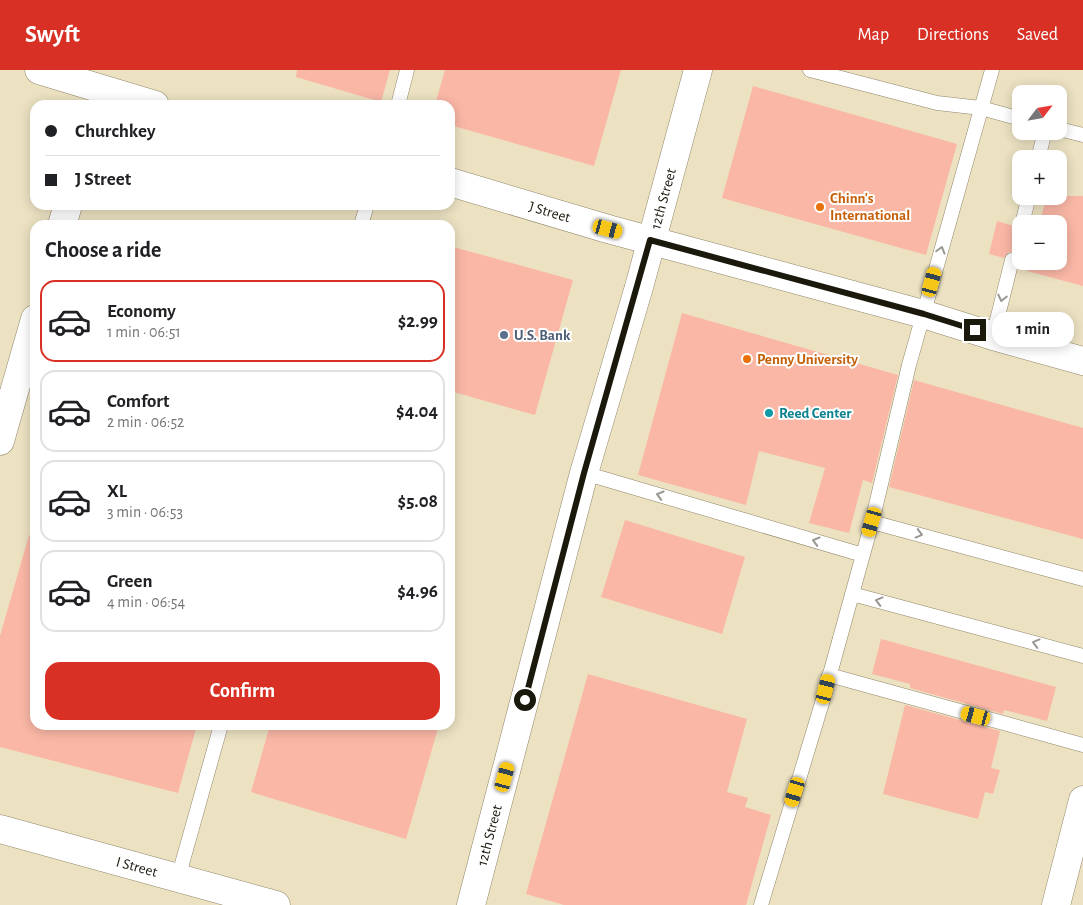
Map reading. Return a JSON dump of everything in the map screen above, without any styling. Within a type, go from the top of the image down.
[{"type":"street","points":[[39,70],[139,100]]},
{"type":"street","name":"12th Street","points":[[471,905],[584,473],[698,70]]},
{"type":"street","name":"J Street","points":[[455,183],[650,240],[924,314],[993,336],[1083,361]]},
{"type":"street","points":[[0,441],[30,336]]},
{"type":"street","points":[[1056,905],[1083,800]]},
{"type":"street","name":"I Street","points":[[0,829],[276,905]]},
{"type":"lane","points":[[399,100],[408,70]]},
{"type":"lane","points":[[810,70],[936,103],[981,108],[1012,116]]},
{"type":"lane","points":[[761,905],[872,522],[924,314],[992,70]]},
{"type":"lane","points":[[1068,131],[1083,135]]},
{"type":"lane","points":[[993,336],[1012,260]]},
{"type":"lane","points":[[584,473],[862,554]]},
{"type":"lane","points":[[872,522],[1083,579]]},
{"type":"lane","points":[[852,594],[1083,656]]},
{"type":"lane","points":[[829,675],[1083,745]]},
{"type":"lane","points":[[178,878],[220,730]]},
{"type":"building","points":[[297,70],[390,70],[382,100],[374,100],[296,77]]},
{"type":"building","points":[[445,70],[621,70],[594,166],[455,126],[455,100],[436,100]]},
{"type":"building","points":[[753,86],[957,144],[926,255],[722,198]]},
{"type":"building","points":[[1067,196],[1083,196],[1083,286],[1027,271],[1067,270],[1067,215],[1042,215],[1044,205],[1067,205]]},
{"type":"building","points":[[997,221],[1012,225],[1012,252],[1009,252],[1004,258],[989,254]]},
{"type":"building","name":"U.S. Bank","points":[[455,247],[573,280],[535,415],[455,392]]},
{"type":"building","name":"Reed Center","points":[[682,313],[898,375],[872,483],[863,480],[849,533],[809,523],[825,468],[759,451],[746,505],[638,475]]},
{"type":"building","points":[[914,380],[1083,428],[1083,539],[889,487]]},
{"type":"building","points":[[625,520],[745,557],[722,634],[601,597]]},
{"type":"building","points":[[30,535],[30,730],[196,730],[178,793],[0,747],[0,636]]},
{"type":"building","points":[[881,639],[1056,687],[1047,721],[1004,710],[1003,714],[910,688],[910,684],[872,674]]},
{"type":"building","points":[[588,674],[747,719],[727,792],[748,798],[745,807],[771,815],[746,905],[564,905],[526,894]]},
{"type":"building","points":[[905,705],[1000,731],[991,768],[1000,770],[993,794],[985,792],[978,819],[883,794]]},
{"type":"building","points":[[269,730],[438,730],[406,839],[251,792]]},
{"type":"place","name":"Chinn's International","points":[[820,207]]},
{"type":"place","name":"U.S. Bank","points":[[504,335]]},
{"type":"place","name":"Penny University","points":[[747,359]]},
{"type":"place","name":"Reed Center","points":[[769,413]]},
{"type":"route","points":[[525,700],[584,473],[639,287],[650,240],[692,253],[924,314],[975,330]]}]
